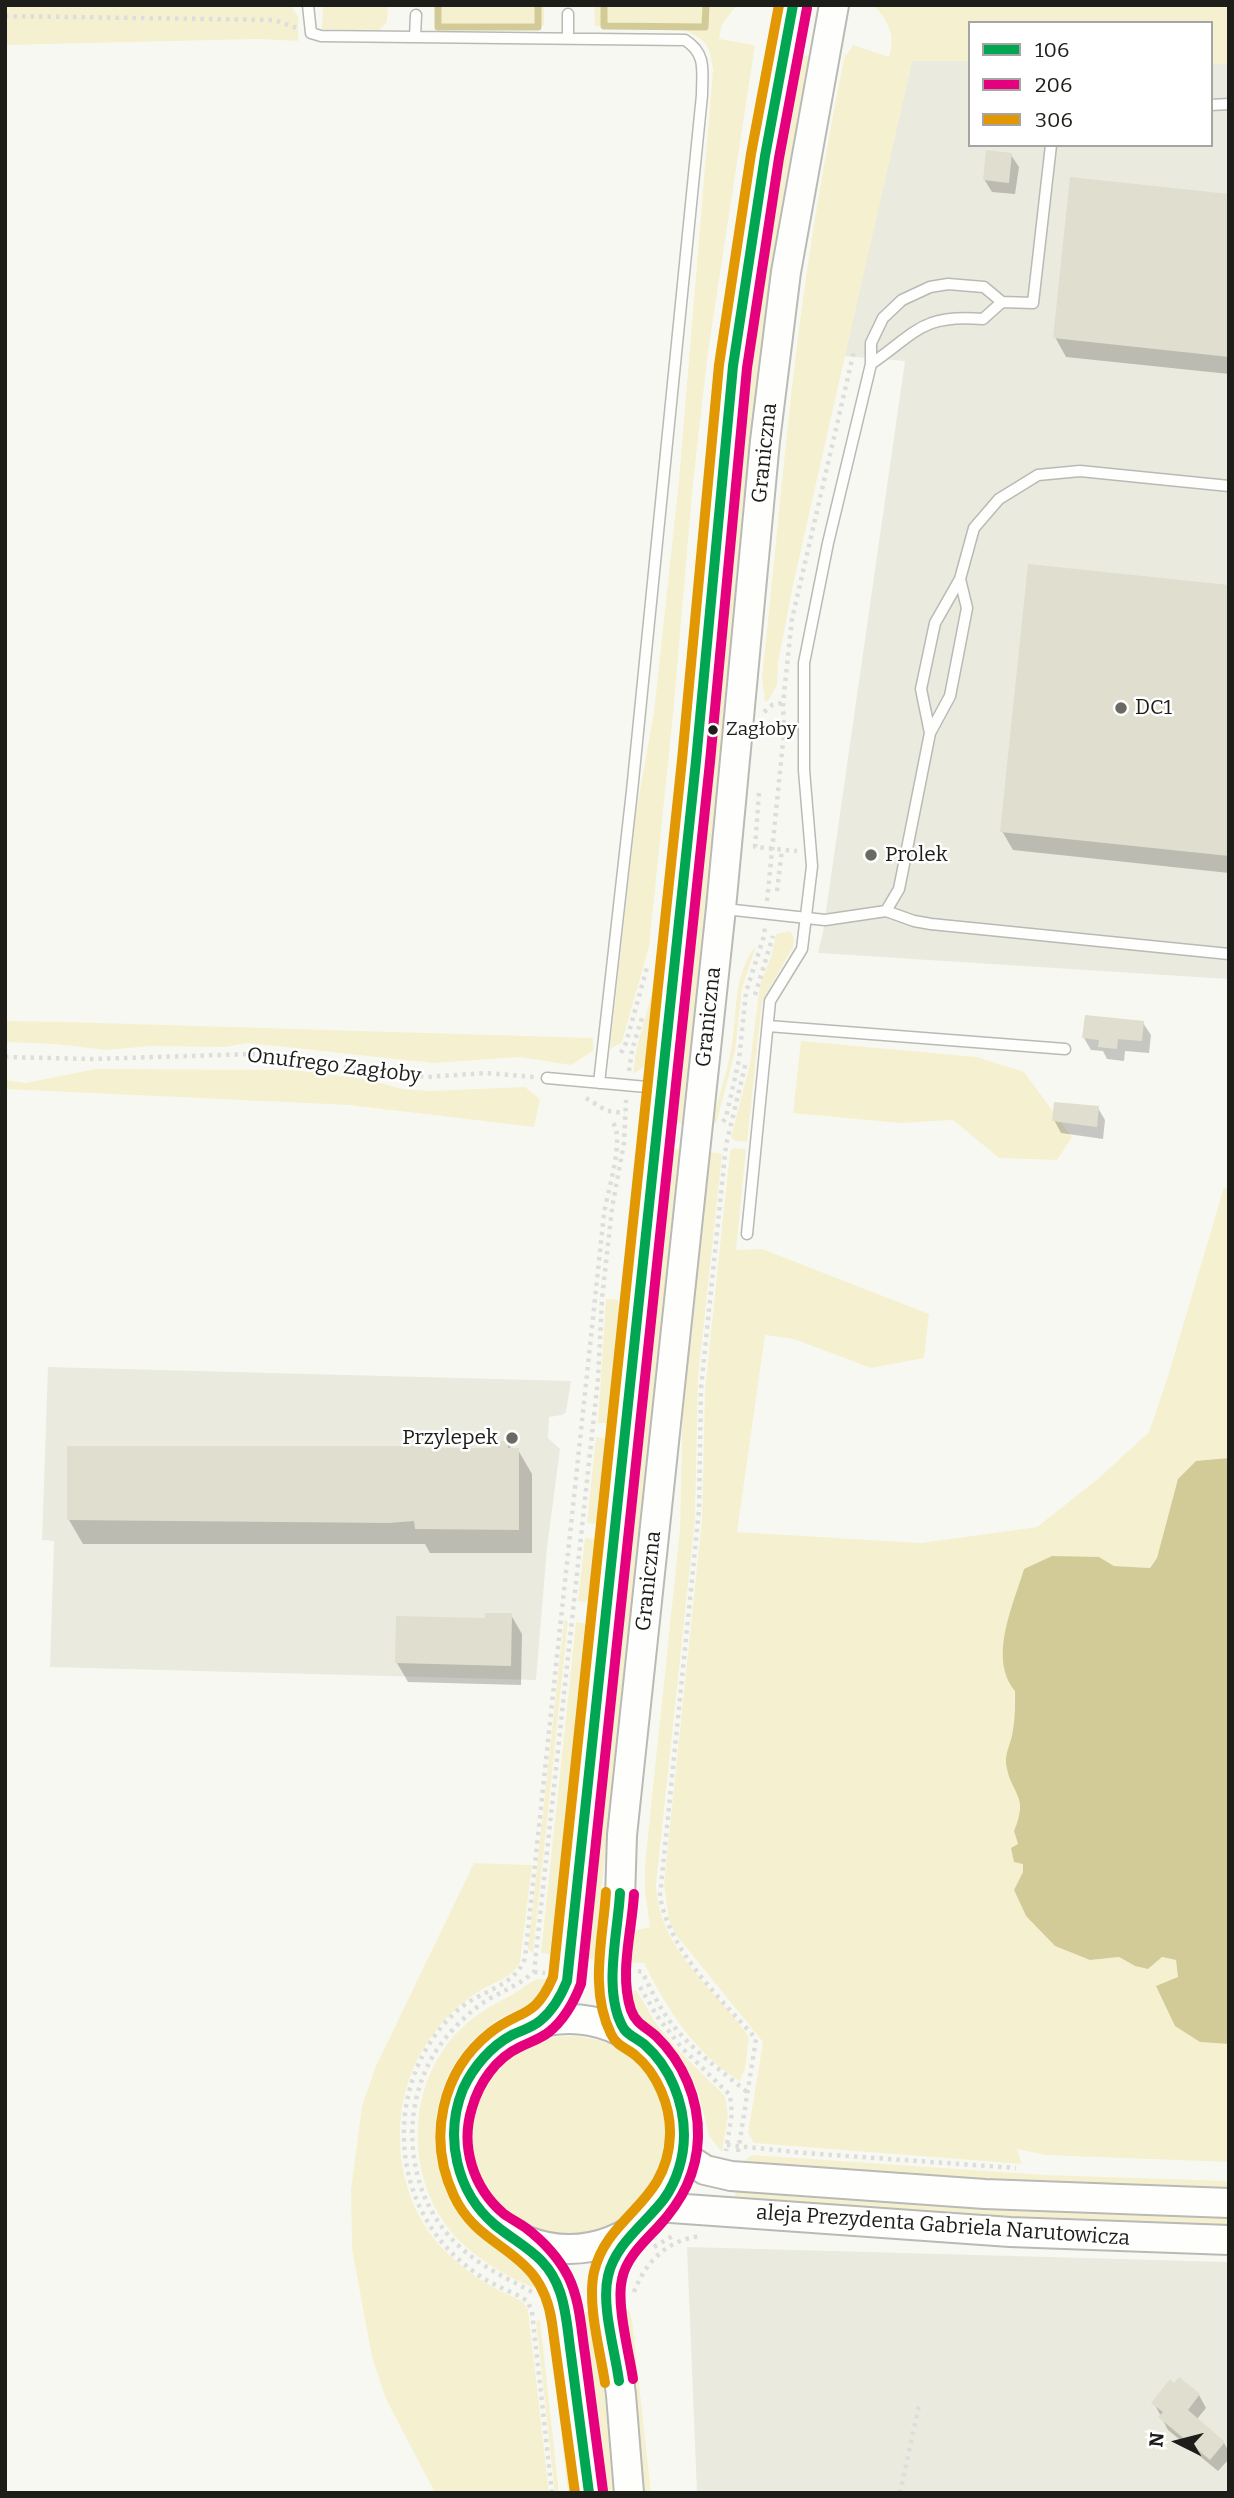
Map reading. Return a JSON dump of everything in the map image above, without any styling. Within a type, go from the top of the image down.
[{"type":"main road","name":"Graniczna","points":[[536,2024],[557,2003],[567,1981],[697,748],[733,366],[761,182],[793,5]]},
{"type":"main road","name":"Graniczna","points":[[625,2031],[617,2007],[613,1976],[622,1835],[721,908],[765,441],[786,272],[834,5]]},
{"type":"main road","points":[[589,2493],[579,2405],[560,2291],[546,2266],[518,2240],[489,2220],[476,2206],[465,2189],[455,2158],[453,2136],[456,2112],[463,2090],[473,2072],[492,2050],[536,2024],[580,2018],[603,2022],[625,2031],[643,2043],[656,2057],[679,2096],[683,2119],[682,2155],[677,2176],[657,2207],[633,2231],[615,2259],[607,2285],[621,2395],[629,2493]]},
{"type":"main road","name":"aleja Prezydenta Gabriela Narutowicza","points":[[682,2155],[705,2170],[731,2176],[985,2194],[1229,2203]]},
{"type":"main road","name":"aleja Prezydenta Gabriela Narutowicza","points":[[657,2207],[1010,2232],[1229,2240]]},
{"type":"main road","points":[[518,2240],[555,2249],[576,2249],[604,2245],[633,2231]]},
{"type":"lane","points":[[308,5],[311,33],[321,36],[685,40],[697,47],[702,64],[702,95],[600,1083]]},
{"type":"lane","points":[[568,14],[568,37]]},
{"type":"lane","points":[[415,37],[416,15]]},
{"type":"lane","points":[[747,1234],[770,1001],[802,949],[807,918],[812,866],[804,770],[804,663],[828,543],[872,364],[871,343],[883,318],[902,300],[930,287],[948,284],[984,287],[1002,302],[1033,303],[1051,147]]},
{"type":"lane","points":[[872,364],[930,322],[955,317],[983,319],[1002,302]]},
{"type":"lane","points":[[930,733],[921,689],[934,623],[960,579],[974,528],[999,499],[1038,475],[1080,471],[1229,486]]},
{"type":"lane","points":[[886,911],[899,889],[930,733],[950,696],[967,608],[960,579]]},
{"type":"lane","points":[[721,908],[825,920],[886,911],[932,924],[1229,954]]},
{"type":"lane","points":[[768,1026],[1065,1049]]},
{"type":"lane","points":[[547,1078],[661,1088]]},
{"type":"path","points":[[5,16],[274,20],[311,33]]},
{"type":"path","points":[[719,1128],[726,1117],[737,1071],[746,992],[764,936],[784,732],[783,703],[772,705],[764,712]]},
{"type":"path","points":[[777,891],[782,849]]},
{"type":"path","name":"Onufrego Zagłoby","points":[[5,1056],[92,1059],[253,1054],[427,1077],[486,1073],[547,1078]]},
{"type":"path","points":[[535,2294],[483,2267],[458,2246],[443,2228],[418,2179],[412,2146],[413,2121],[427,2067],[447,2036],[489,1999],[514,1988],[534,1972],[598,1379],[602,1299],[611,1209],[624,1143],[628,1086]]},
{"type":"path","points":[[552,2493],[535,2312],[523,2297],[487,2281],[465,2265],[430,2226],[411,2187],[403,2139],[404,2119],[412,2083],[434,2039],[458,2010],[519,1973],[524,1958],[605,1215],[617,1142],[618,1131],[614,1119]]},
{"type":"path","points":[[726,1145],[701,1388],[699,1510],[660,1896],[666,1924],[673,1936],[697,1970],[756,2039],[738,2154]]},
{"type":"path","points":[[524,1958],[531,1960]]},
{"type":"path","points":[[632,1971],[642,1972],[663,2012],[673,2024],[705,2057],[748,2093]]},
{"type":"path","points":[[727,2145],[1023,2168]]},
{"type":"path","points":[[631,2299],[642,2273],[659,2253],[681,2239],[704,2236]]},
{"type":"path","points":[[900,2493],[919,2404]]},
{"type":"shaded area","points":[[5,5],[291,5],[298,17],[298,41],[259,39],[5,45]]},
{"type":"shaded area","points":[[323,5],[388,5],[387,22],[379,30],[322,29]]},
{"type":"shaded area","points":[[438,5],[572,5],[544,6],[544,25],[538,27],[438,27]]},
{"type":"shaded area","points":[[594,5],[737,5],[722,24],[719,39],[755,45],[708,352],[649,947],[622,1042],[610,1049],[636,813],[654,712],[679,480],[713,70],[707,46],[686,31],[595,26]]},
{"type":"shaded area","points":[[873,5],[1229,5],[1229,64],[1213,63],[1213,21],[968,21],[968,61],[912,61],[793,585],[778,663],[777,685],[768,701],[765,701],[762,677],[791,394],[824,166],[845,54],[853,45],[889,57],[891,35],[883,16]]},
{"type":"shaded area","points":[[798,55],[810,56],[785,192],[755,405],[684,1124],[672,1122],[748,364],[771,206]]},
{"type":"shaded area","points":[[912,61],[968,61],[968,147],[1213,147],[1213,63],[1229,64],[1229,979],[818,953],[905,361],[844,356]]},
{"type":"shaded area","points":[[790,931],[794,938],[793,947],[762,1002],[747,1142],[735,1141],[731,1137],[750,1064],[760,984],[771,957],[776,934]]},
{"type":"shaded area","points":[[756,946],[742,988],[735,1052],[714,1124],[712,1123],[731,1049],[739,982],[748,957]]},
{"type":"shaded area","points":[[662,957],[651,1054],[645,1066],[633,1074],[636,1050]]},
{"type":"shaded area","points":[[5,1021],[593,1038],[593,1051],[571,1065],[519,1057],[433,1063],[248,1043],[225,1047],[150,1046],[106,1050],[5,1042]]},
{"type":"shaded area","points":[[801,1041],[977,1057],[1024,1072],[1072,1137],[1057,1160],[999,1158],[953,1120],[899,1123],[793,1113]]},
{"type":"shaded area","points":[[95,1069],[293,1070],[429,1091],[525,1087],[540,1099],[534,1127],[349,1105],[5,1089],[5,1080],[26,1083]]},
{"type":"shaded area","points":[[669,1148],[681,1149],[594,1959],[582,1959]]},
{"type":"shaded area","points":[[734,1148],[746,1149],[736,1250],[762,1249],[929,1314],[924,1358],[871,1368],[794,1339],[765,1335],[737,1532],[921,1543],[1037,1527],[1099,1478],[1149,1432],[1224,1187],[1229,1189],[1229,1458],[1224,1459],[1168,1522],[1157,1558],[1150,1568],[1114,1566],[1099,1557],[1024,1569],[1007,1624],[1003,1650],[1015,1691],[1013,1732],[1006,1760],[1011,1782],[1019,1796],[1020,1815],[1014,1831],[1023,1864],[1023,1872],[1014,1890],[1026,1916],[1055,1946],[1090,1960],[1119,1957],[1135,1966],[1148,1969],[1162,1957],[1176,1960],[1178,1977],[1200,2042],[1229,2044],[1229,2162],[1045,2155],[1017,2149],[1022,2164],[754,2143],[748,2133],[763,2042],[676,1935],[669,1920],[664,1883],[702,1519],[705,1389],[730,1151]]},
{"type":"shaded area","points":[[709,1152],[722,1155],[698,1379],[695,1519],[656,1885],[659,1908],[678,1949],[749,2037],[745,2069],[740,2081],[696,2044],[672,2013],[644,1963],[626,1962],[629,1932],[650,1927],[645,1891],[645,1864],[680,1529],[683,1394]]},
{"type":"shaded area","points":[[606,1299],[618,1300],[621,1332],[612,1419],[607,1423],[598,1423]]},
{"type":"shaded area","points":[[48,1367],[571,1381],[566,1412],[549,1417],[548,1438],[560,1449],[547,1548],[536,1680],[50,1667],[54,1541],[42,1540]]},
{"type":"shaded area","points":[[596,1437],[605,1438],[610,1443],[602,1521],[596,1524],[587,1523]]},
{"type":"shaded area","points":[[1229,1458],[1229,2044],[1200,2042],[1175,2026],[1156,1986],[1178,1977],[1176,1960],[1162,1957],[1148,1969],[1135,1966],[1119,1957],[1090,1960],[1055,1946],[1026,1916],[1014,1890],[1023,1872],[1023,1864],[1014,1862],[1011,1848],[1018,1844],[1014,1831],[1020,1802],[1006,1763],[1014,1725],[1015,1691],[1007,1678],[1003,1648],[1009,1615],[1024,1569],[1052,1556],[1099,1557],[1114,1566],[1150,1568],[1157,1558],[1178,1479],[1196,1461]]},
{"type":"shaded area","points":[[585,1538],[594,1539],[599,1545],[594,1595],[585,1602],[578,1601]]},
{"type":"shaded area","points":[[564,1620],[568,1621],[533,1953],[528,1949]]},
{"type":"shaded area","points":[[576,1622],[584,1623],[590,1632],[555,1955],[541,1953]]},
{"type":"shaded area","points":[[474,1863],[532,1865],[520,1962],[507,1976],[459,2006],[432,2036],[416,2062],[406,2091],[401,2121],[401,2152],[406,2182],[417,2211],[433,2237],[469,2272],[518,2299],[528,2309],[549,2493],[435,2493],[386,2399],[372,2357],[352,2249],[351,2190],[362,2106],[376,2066]]},
{"type":"shaded area","points":[[538,1979],[550,1980],[542,1993],[532,2002],[484,2030],[455,2063],[444,2087],[437,2113],[436,2139],[439,2164],[447,2189],[460,2213],[489,2243],[531,2267],[544,2292],[484,2261],[466,2247],[445,2223],[430,2196],[421,2166],[418,2136],[421,2105],[430,2075],[445,2048],[466,2024],[478,2015]]},
{"type":"shaded area","points":[[624,1987],[637,1991],[655,2022],[677,2049],[725,2096],[728,2116],[722,2152],[709,2136],[699,2096],[690,2074],[668,2043],[633,2012]]},
{"type":"shaded area","points":[[570,2036],[608,2044],[640,2065],[661,2097],[669,2135],[661,2173],[640,2205],[608,2226],[570,2234],[532,2226],[500,2205],[479,2173],[471,2135],[479,2097],[500,2065],[532,2044]]},
{"type":"shaded area","points":[[752,2155],[1046,2175],[1229,2181],[1229,2189],[962,2178],[743,2162]]},
{"type":"shaded area","points":[[736,2191],[1071,2213],[1229,2218],[1229,2226],[974,2216],[734,2199]]},
{"type":"shaded area","points":[[687,2247],[1229,2262],[1229,2493],[697,2493]]},
{"type":"shaded area","points":[[623,2308],[629,2310],[632,2320],[651,2493],[643,2493]]},
{"type":"shaded area","points":[[595,2311],[616,2493],[604,2493],[585,2312]]},
{"type":"shaded area","points":[[554,2317],[574,2493],[568,2493],[548,2318]]},
{"type":"shaded area","points":[[540,2319],[559,2493],[554,2493],[536,2322]]},
{"type":"building","points":[[986,150],[1012,153],[1009,183],[983,180]]},
{"type":"building","points":[[1070,177],[1229,194],[1229,357],[1053,338]]},
{"type":"building","name":"DC1","points":[[1028,564],[1229,585],[1229,856],[1000,832]]},
{"type":"building","points":[[1085,1015],[1144,1021],[1142,1041],[1118,1039],[1117,1049],[1098,1047],[1099,1040],[1082,1038]]},
{"type":"building","points":[[1054,1102],[1099,1106],[1097,1127],[1052,1121]]},
{"type":"building","points":[[492,1441],[509,1441],[508,1448],[519,1448],[519,1530],[415,1529],[414,1521],[67,1520],[67,1446],[491,1448]]},
{"type":"building","points":[[485,1613],[512,1613],[511,1666],[395,1663],[396,1616],[485,1618]]},
{"type":"building","points":[[1179,2377],[1200,2394],[1188,2410],[1225,2442],[1210,2460],[1158,2417],[1163,2412],[1151,2403],[1170,2379],[1174,2383]]},
{"type":"waterway","points":[[438,5],[438,27],[538,27],[538,5]]},
{"type":"waterway","points":[[604,5],[604,26],[705,27],[706,5]]},
{"type":"transit line","name":"306","points":[[575,2493],[552,2323],[546,2298],[536,2279],[523,2264],[479,2229],[454,2196],[441,2152],[441,2129],[450,2086],[460,2066],[491,2032],[533,2007],[553,1977],[682,760],[719,365],[751,154],[779,5]]},
{"type":"transit line","name":"106","points":[[589,2493],[567,2324],[560,2292],[549,2269],[495,2225],[471,2196],[457,2162],[454,2125],[463,2089],[477,2065],[504,2040],[534,2025],[545,2016],[567,1981],[696,761],[733,366],[765,156],[793,5]]},
{"type":"transit line","name":"206","points":[[603,2491],[578,2304],[572,2285],[560,2262],[544,2244],[504,2214],[484,2192],[472,2166],[469,2122],[475,2099],[490,2072],[511,2052],[549,2032],[568,2010],[581,1984],[710,762],[747,368],[779,158],[807,8]]},
{"type":"transit line","name":"306","points":[[605,2383],[593,2312],[594,2272],[611,2236],[649,2194],[659,2178],[667,2158],[670,2135],[668,2113],[656,2081],[643,2062],[616,2041],[604,2017],[599,1964],[606,1892]]},
{"type":"transit line","name":"106","points":[[619,2381],[607,2314],[608,2276],[624,2244],[669,2192],[679,2169],[684,2135],[678,2098],[668,2074],[654,2054],[624,2029],[617,2014],[613,1963],[620,1893]]},
{"type":"transit line","name":"206","points":[[633,2379],[622,2315],[621,2289],[624,2271],[631,2257],[681,2197],[695,2163],[698,2137],[696,2109],[688,2082],[666,2046],[638,2022],[631,2010],[626,1967],[634,1894]]},
{"type":"place","name":"DC1","points":[[1121,708]]},
{"type":"place","name":"Zagłoby","points":[[713,730]]},
{"type":"place","name":"Prolek","points":[[871,855]]},
{"type":"place","name":"Przylepek","points":[[512,1438]]}]
